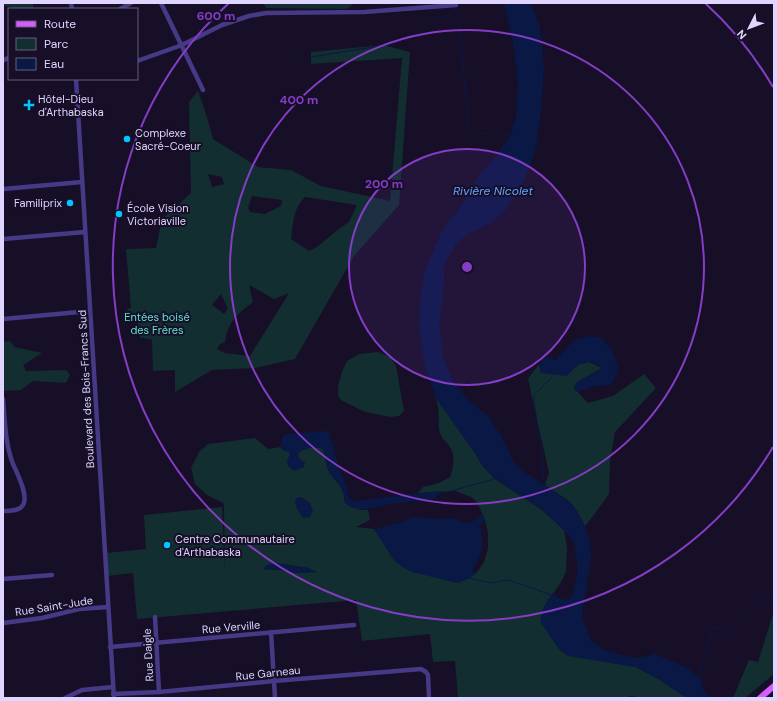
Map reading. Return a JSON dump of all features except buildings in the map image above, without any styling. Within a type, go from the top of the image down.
[{"type":"main road","points":[[760,698],[774,686]]},
{"type":"street","points":[[122,8],[131,3]]},
{"type":"street","points":[[161,3],[203,90]]},
{"type":"street","points":[[138,61],[182,45],[222,25],[249,16],[266,13],[364,12],[456,5]]},
{"type":"street","name":"Boulevard des Bois-Francs Sud","points":[[76,80],[113,696]]},
{"type":"street","points":[[3,189],[82,182]]},
{"type":"street","points":[[3,239],[85,232]]},
{"type":"street","points":[[3,319],[90,311]]},
{"type":"street","points":[[3,399],[8,447],[22,484],[24,498],[23,506],[20,508],[3,511]]},
{"type":"street","points":[[3,579],[52,575]]},
{"type":"street","name":"Rue Saint-Jude","points":[[3,623],[42,618],[79,609],[108,607]]},
{"type":"street","name":"Rue Daigle","points":[[155,617],[159,692]]},
{"type":"street","name":"Rue Verville","points":[[110,647],[354,625]]},
{"type":"street","points":[[271,632],[275,698]]},
{"type":"street","name":"Rue Garneau","points":[[113,696],[274,680],[421,669],[428,674],[429,698]]},
{"type":"street","points":[[65,698],[82,690],[113,687]]},
{"type":"green space","points":[[3,3],[33,3],[33,8],[14,8],[3,5]]},
{"type":"green space","points":[[263,3],[354,3],[347,9],[266,8]]},
{"type":"green space","name":"Entées boisé des Frères","points":[[383,45],[410,52],[399,205],[354,256],[295,359],[255,368],[212,370],[175,392],[175,370],[153,371],[152,341],[151,339],[140,338],[137,318],[128,312],[127,309],[131,308],[126,249],[156,248],[162,219],[191,193],[189,102],[198,91],[213,139],[258,167],[291,170],[321,186],[390,201],[402,58],[311,64],[311,52]],"holes":[[[208,174],[222,177],[224,184],[212,187]],[[252,196],[282,200],[281,206],[265,214],[250,212],[248,208]],[[305,197],[357,205],[349,222],[317,247],[309,251],[291,239],[294,217]],[[249,285],[274,299],[289,293],[250,356],[225,353],[217,349],[220,344],[225,342],[228,329],[234,319],[253,302]],[[221,294],[228,309],[224,314],[212,305]]]},
{"type":"green space","points":[[10,341],[15,347],[42,353],[23,365],[26,371],[66,370],[70,375],[66,383],[33,381],[21,390],[3,391],[3,342]]},
{"type":"green space","points":[[378,352],[390,357],[396,366],[404,411],[399,416],[390,417],[365,412],[341,400],[338,395],[338,386],[347,361],[359,354]]},
{"type":"green space","points":[[589,362],[602,368],[577,382],[574,388],[588,403],[613,396],[644,374],[656,388],[615,432],[610,462],[609,494],[585,526],[577,511],[569,501],[545,485],[549,473],[528,379],[539,364],[541,373]]},
{"type":"green space","points":[[436,398],[482,465],[495,479],[541,509],[564,530],[567,548],[566,572],[542,612],[553,639],[559,649],[612,663],[636,667],[660,680],[687,698],[641,698],[631,696],[625,698],[458,698],[455,661],[433,662],[430,634],[362,641],[356,600],[137,619],[133,573],[107,576],[106,553],[146,549],[144,515],[222,507],[225,574],[224,505],[223,503],[207,495],[195,484],[191,468],[199,452],[208,444],[255,438],[268,449],[281,447],[283,450],[289,452],[290,455],[301,460],[298,457],[298,453],[301,451],[314,448],[323,449],[328,470],[341,488],[344,494],[345,503],[361,510],[368,510],[370,520],[356,527],[374,529],[394,560],[458,583],[469,578],[477,572],[484,562],[488,548],[488,533],[485,520],[477,502],[471,497],[456,491],[418,493],[423,487],[439,483],[450,477],[452,470],[453,454],[440,432]],"holes":[[[276,563],[308,568],[316,572],[298,573],[263,569]]]},
{"type":"green space","points":[[774,611],[774,674],[745,698],[733,698],[749,660],[758,662]]},
{"type":"water","name":"Rivière Nicolet","points":[[504,3],[531,3],[540,27],[544,65],[541,111],[535,152],[525,179],[505,211],[493,222],[468,234],[456,244],[445,263],[443,297],[439,323],[444,361],[454,383],[468,399],[489,417],[502,437],[513,461],[523,471],[569,501],[577,511],[585,526],[589,538],[591,559],[582,615],[590,639],[604,650],[636,658],[652,655],[653,653],[687,668],[701,679],[703,689],[710,698],[687,698],[660,680],[636,667],[568,656],[559,649],[541,623],[541,616],[546,603],[553,593],[562,599],[572,597],[578,569],[574,543],[568,534],[541,509],[495,479],[482,465],[436,398],[424,363],[419,328],[420,299],[425,270],[441,233],[462,204],[477,178],[496,156],[510,136],[516,116],[518,81],[513,42]]},
{"type":"water","points":[[588,336],[601,338],[613,351],[618,367],[615,378],[610,385],[594,386],[578,392],[574,389],[577,382],[602,368],[591,362],[579,365],[567,376],[541,373],[540,364],[544,359],[547,357],[556,360],[574,340]]},
{"type":"water","points":[[329,432],[349,498],[354,501],[440,491],[435,499],[391,504],[361,510],[350,507],[345,503],[344,494],[341,487],[330,473],[323,449],[310,448],[298,453],[300,459],[305,462],[304,467],[294,471],[288,466],[287,460],[290,455],[289,452],[284,450],[282,447],[282,437],[286,434]]},
{"type":"water","points":[[301,497],[309,502],[313,510],[310,517],[303,518],[295,504],[296,498]]},
{"type":"water","points":[[483,514],[485,520],[480,525],[482,532],[482,549],[472,571],[477,572],[458,583],[412,572],[401,566],[394,560],[374,529],[406,521],[412,517],[441,519],[454,518],[466,523],[474,521]]},
{"type":"water","points":[[276,563],[308,568],[318,573],[298,573],[263,569],[267,565]]},
{"type":"waterway","points":[[298,59],[393,44],[422,31],[430,23],[447,16],[453,10],[457,10],[469,129],[473,132],[483,134],[500,133],[510,136]]},
{"type":"waterway","points":[[545,485],[534,395],[554,375]]},
{"type":"waterway","points":[[437,495],[494,479]]},
{"type":"waterway","points":[[469,578],[491,583],[506,580],[512,581],[551,595]]},
{"type":"waterway","points":[[701,679],[701,667],[707,652],[713,627],[730,633],[757,601],[774,599]]},
{"type":"place","name":"Hôtel-Dieu d'Arthabaska","points":[[29,105]]},
{"type":"place","name":"Complexe Sacré-Coeur","points":[[127,139]]},
{"type":"place","name":"Familiprix","points":[[70,203]]},
{"type":"place","name":"École Vision Victoriaville","points":[[119,214]]},
{"type":"place","name":"Centre Communautaire d'Arthabaska","points":[[167,545]]}]
